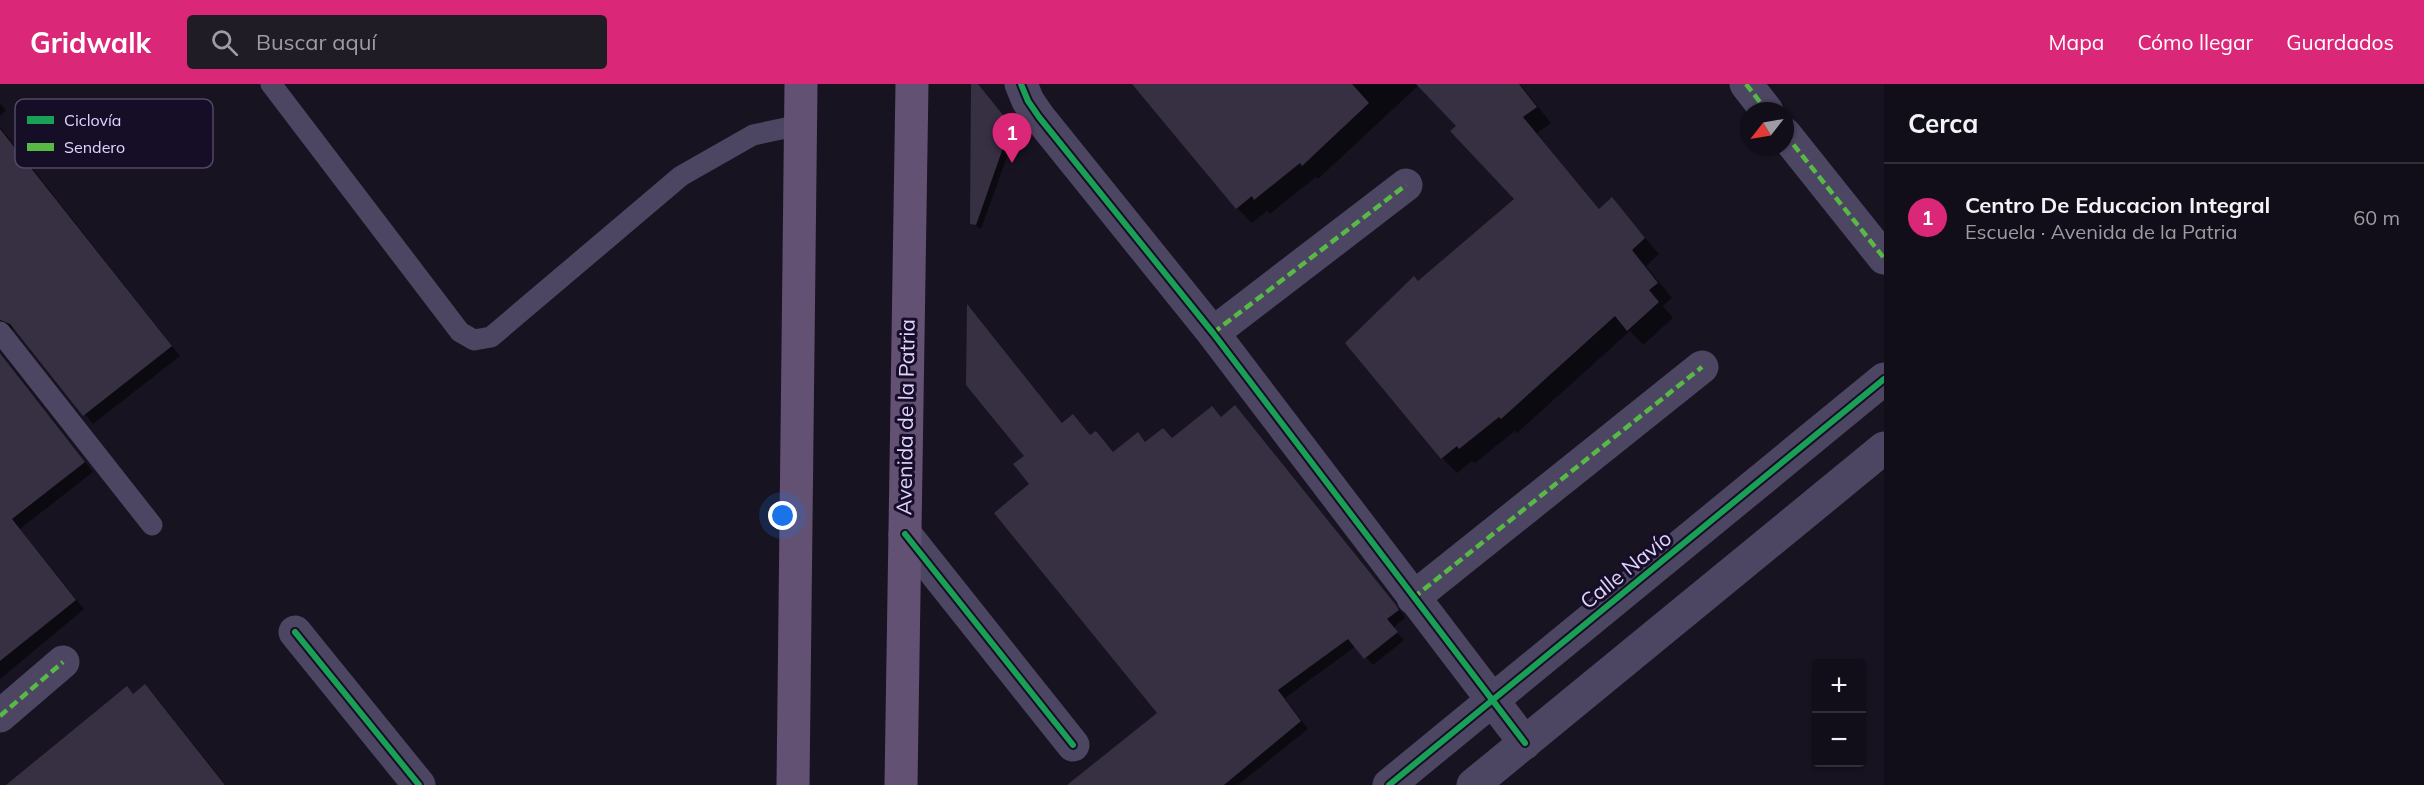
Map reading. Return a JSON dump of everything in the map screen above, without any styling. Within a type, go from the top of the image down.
[{"type":"main road","points":[[793,785],[801,84]]},
{"type":"main road","name":"Avenida de la Patria","points":[[901,785],[912,84]]},
{"type":"street","points":[[1021,84],[1028,101],[1039,117],[1213,333],[1525,743]]},
{"type":"street","points":[[1746,84],[1760,102]]},
{"type":"street","points":[[1794,145],[1884,258]]},
{"type":"street","points":[[1213,333],[1406,185]]},
{"type":"street","points":[[1413,598],[1702,367]]},
{"type":"street","name":"Calle Navío","points":[[1389,785],[1884,379]]},
{"type":"street","points":[[1473,785],[1884,448]]},
{"type":"street","points":[[904,534],[1073,745]]},
{"type":"street","points":[[296,632],[419,785]]},
{"type":"street","points":[[0,716],[63,662]]},
{"type":"lane","points":[[271,84],[460,332],[474,340],[491,337],[681,176],[753,135],[800,125]]},
{"type":"lane","points":[[0,332],[152,525]]},
{"type":"building","points":[[971,84],[978,84],[1011,125],[976,225],[970,224]]},
{"type":"building","points":[[1132,84],[1352,84],[1369,103],[1302,166],[1300,163],[1254,200],[1252,196],[1236,209]]},
{"type":"building","points":[[1416,84],[1519,84],[1537,107],[1523,117],[1599,209],[1612,197],[1645,238],[1632,250],[1658,283],[1649,290],[1659,302],[1627,331],[1615,316],[1501,419],[1499,417],[1459,449],[1457,446],[1441,459],[1345,343],[1414,276],[1418,281],[1514,199],[1450,131],[1456,126]]},
{"type":"building","points":[[0,129],[15,148],[15,168],[31,168],[172,346],[83,416],[10,324],[0,320]]},
{"type":"building","points":[[967,304],[1062,423],[1073,414],[1090,435],[1096,431],[1113,452],[1138,432],[1145,442],[1163,428],[1172,438],[1212,406],[1221,417],[1235,405],[1399,610],[1387,619],[1398,632],[1364,659],[1348,639],[1278,690],[1301,721],[1224,785],[1067,785],[1157,713],[994,513],[1029,484],[1013,464],[1024,456],[966,385]]},
{"type":"building","points":[[0,353],[85,462],[12,519],[76,600],[0,661]]},
{"type":"building","points":[[145,684],[225,785],[6,785],[127,686],[133,694]]},
{"type":"marked path","points":[[1746,84],[1760,102]]},
{"type":"marked path","points":[[1794,145],[1884,258]]},
{"type":"marked path","points":[[1213,333],[1406,185]]},
{"type":"marked path","points":[[1413,598],[1702,367]]},
{"type":"marked path","points":[[0,716],[63,662]]},
{"type":"cycle path","points":[[1021,84],[1028,101],[1039,117],[1213,333],[1525,743]]},
{"type":"cycle path","points":[[1389,785],[1884,379]]},
{"type":"cycle path","points":[[905,534],[1073,745]]},
{"type":"cycle path","points":[[295,632],[419,785]]},
{"type":"place","name":"Centro De Educacion Integral","points":[[1012,163]]}]
